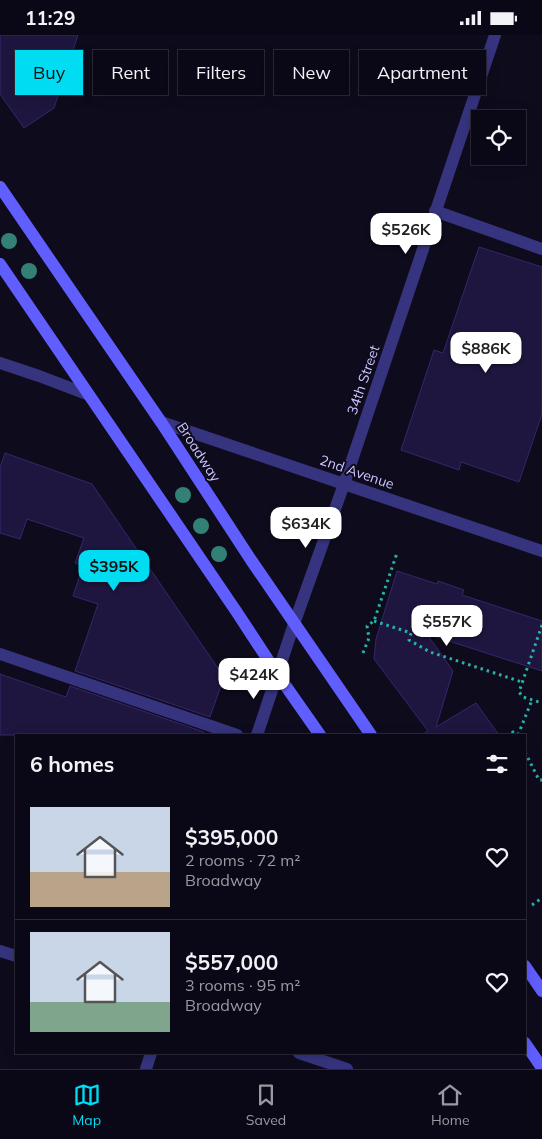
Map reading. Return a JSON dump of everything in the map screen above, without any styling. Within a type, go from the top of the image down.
[{"type":"main road","name":"Broadway","points":[[0,187],[161,422],[294,624],[370,734]]},
{"type":"main road","points":[[0,264],[319,734]]},
{"type":"main road","points":[[526,967],[542,991]]},
{"type":"main road","points":[[526,1044],[542,1068]]},
{"type":"street","name":"34th Street","points":[[257,734],[344,484],[495,35]]},
{"type":"street","points":[[435,211],[542,249]]},
{"type":"street","points":[[0,363],[89,395]]},
{"type":"street","name":"2nd Avenue","points":[[161,422],[542,551]]},
{"type":"street","points":[[0,654],[234,734]]},
{"type":"street","points":[[0,951],[15,956]]},
{"type":"street","points":[[146,1069],[151,1054]]},
{"type":"street","points":[[302,1054],[347,1069]]},
{"type":"path","points":[[363,653],[369,638],[367,626],[374,621],[397,553]]},
{"type":"path","points":[[374,621],[410,633],[408,640],[430,652],[522,682]]},
{"type":"path","points":[[542,625],[519,691],[523,697],[542,703]]},
{"type":"path","points":[[517,734],[532,700]]},
{"type":"path","points":[[512,731],[516,734]]},
{"type":"path","points":[[526,754],[542,781]]},
{"type":"path","points":[[532,905],[542,898]]},
{"type":"building","points":[[0,35],[78,35],[73,50],[15,50],[15,95],[58,95],[54,108],[24,128],[0,94]]},
{"type":"building","points":[[479,247],[542,267],[542,414],[519,482],[461,462],[459,470],[401,450],[434,350],[443,353]]},
{"type":"building","points":[[5,453],[92,484],[224,677],[210,717],[75,671],[98,604],[73,596],[83,566],[75,563],[84,538],[27,519],[20,539],[0,533],[0,467]]},
{"type":"building","points":[[397,571],[437,584],[438,581],[464,590],[462,595],[542,621],[542,671],[427,634],[453,671],[436,727],[476,703],[498,734],[423,734],[428,731],[374,659],[376,639]]},
{"type":"building","points":[[0,674],[66,697],[70,686],[204,732],[203,734],[0,735]]}]
